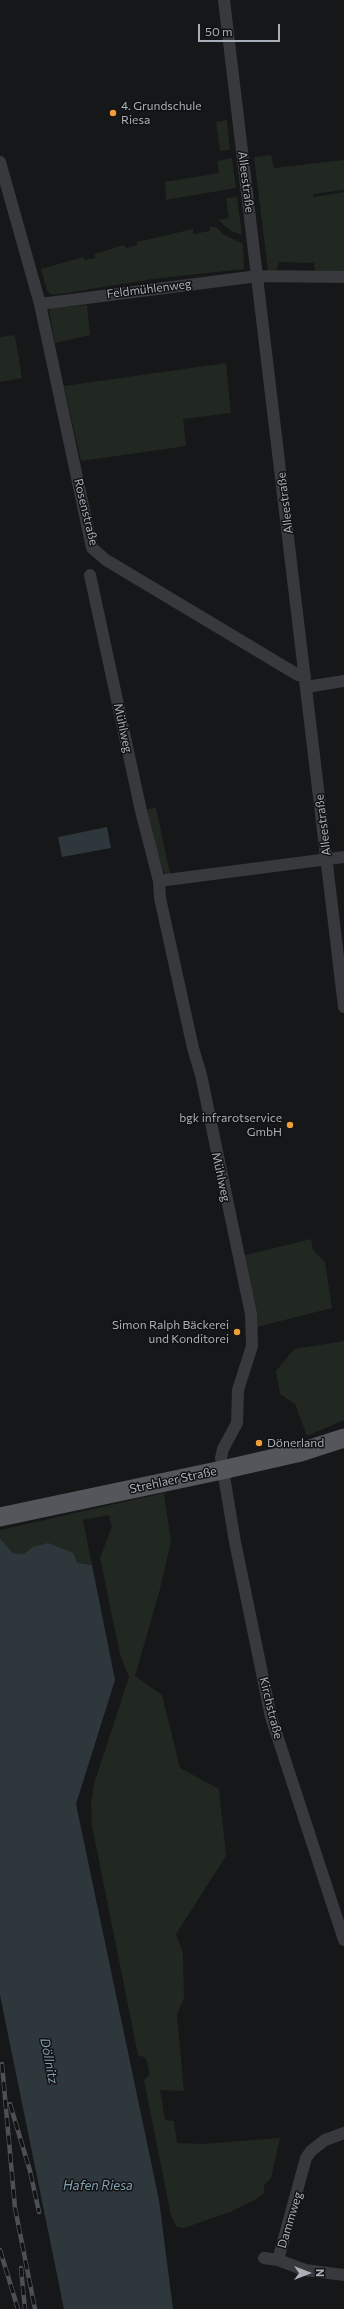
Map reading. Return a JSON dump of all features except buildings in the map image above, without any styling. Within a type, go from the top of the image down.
[{"type":"main road","name":"Strehlaer Straße","points":[[0,1517],[301,1452],[344,1438]]},
{"type":"street","name":"Alleestraße","points":[[224,0],[344,1007]]},
{"type":"street","name":"Rosenstraße","points":[[0,162],[40,304],[92,548],[106,560],[306,681]]},
{"type":"street","name":"Feldmühlenweg","points":[[40,304],[258,276],[344,277]]},
{"type":"street","name":"Mühlweg","points":[[90,575],[141,811],[159,881],[160,898],[193,1048],[201,1075],[251,1314],[252,1346],[238,1390],[237,1422],[223,1449],[221,1458],[222,1470]]},
{"type":"street","points":[[306,681],[344,681]]},
{"type":"street","points":[[159,881],[344,857]]},
{"type":"street","name":"Kirchstraße","points":[[222,1470],[271,1717],[344,1940]]},
{"type":"street","name":"Dammweg","points":[[344,2133],[325,2140],[311,2151],[306,2158],[278,2260],[305,2270],[344,2274]]},
{"type":"street","points":[[264,2258],[278,2260]]},
{"type":"shaded area","points":[[227,120],[230,150],[220,151],[216,122]]},
{"type":"shaded area","points":[[271,155],[274,168],[344,160],[344,190],[313,194],[314,197],[344,192],[344,272],[315,271],[314,263],[279,262],[276,271],[268,271],[254,157]]},
{"type":"shaded area","points":[[232,158],[236,188],[166,200],[165,182],[219,173],[217,161]]},
{"type":"shaded area","points":[[237,197],[242,235],[231,231],[218,220],[229,218],[226,198]]},
{"type":"shaded area","points":[[210,227],[216,227],[223,234],[243,244],[244,269],[153,279],[54,295],[50,294],[47,290],[41,269],[83,257],[85,260],[95,258],[95,254],[123,245],[127,248],[137,245],[137,242],[193,229],[193,234],[210,231]]},
{"type":"shaded area","points":[[87,305],[90,335],[55,343],[49,310],[53,308]]},
{"type":"shaded area","points":[[15,335],[22,378],[0,382],[0,337]]},
{"type":"shaded area","points":[[226,363],[231,413],[183,419],[186,446],[81,461],[64,386]]},
{"type":"shaded area","points":[[156,807],[170,874],[165,874],[163,871],[145,810]]},
{"type":"shaded area","points":[[311,1239],[313,1250],[325,1262],[332,1308],[257,1327],[242,1256]]},
{"type":"shaded area","points":[[344,1341],[344,1420],[307,1436],[295,1404],[280,1394],[276,1371],[294,1349]]},
{"type":"shaded area","points":[[164,1493],[171,1542],[159,1593],[135,1676],[162,1695],[180,1768],[219,1789],[226,1856],[176,1934],[183,1953],[184,1998],[177,2015],[184,2091],[160,2090],[165,2120],[174,2121],[177,2143],[203,2144],[280,2138],[271,2178],[264,2185],[264,2193],[255,2200],[230,2212],[184,2228],[177,2227],[171,2216],[144,2080],[150,2074],[146,2058],[138,2055],[92,1826],[91,1804],[94,1784],[129,1677],[120,1654],[100,1558],[112,1526],[109,1515],[83,1520],[92,1565],[77,1563],[33,1547],[24,1554],[13,1553],[0,1538],[0,1530]]},
{"type":"water","points":[[107,827],[111,848],[62,857],[58,837]]},
{"type":"water","name":"Hafen Riesa","points":[[0,1538],[13,1553],[24,1554],[33,1547],[48,1543],[73,1553],[77,1563],[92,1565],[115,1680],[76,1804],[159,2200],[173,2309],[64,2309],[0,1995]]},
{"type":"railway","points":[[2,2064],[15,2208],[35,2309]]},
{"type":"railway","points":[[10,2104],[30,2171],[39,2212]]},
{"type":"railway","points":[[0,2250],[18,2309]]},
{"type":"railway","points":[[21,2268],[25,2309]]},
{"type":"place","name":"4. Grundschule Riesa","points":[[113,113]]},
{"type":"place","name":"bgk infrarotservice GmbH","points":[[290,1125]]},
{"type":"place","name":"Simon Ralph Bäckerei und Konditorei","points":[[237,1332]]},
{"type":"place","name":"Dönerland","points":[[259,1443]]},
{"type":"water label","name":"Döllnitz","points":[[49,2061]]}]
